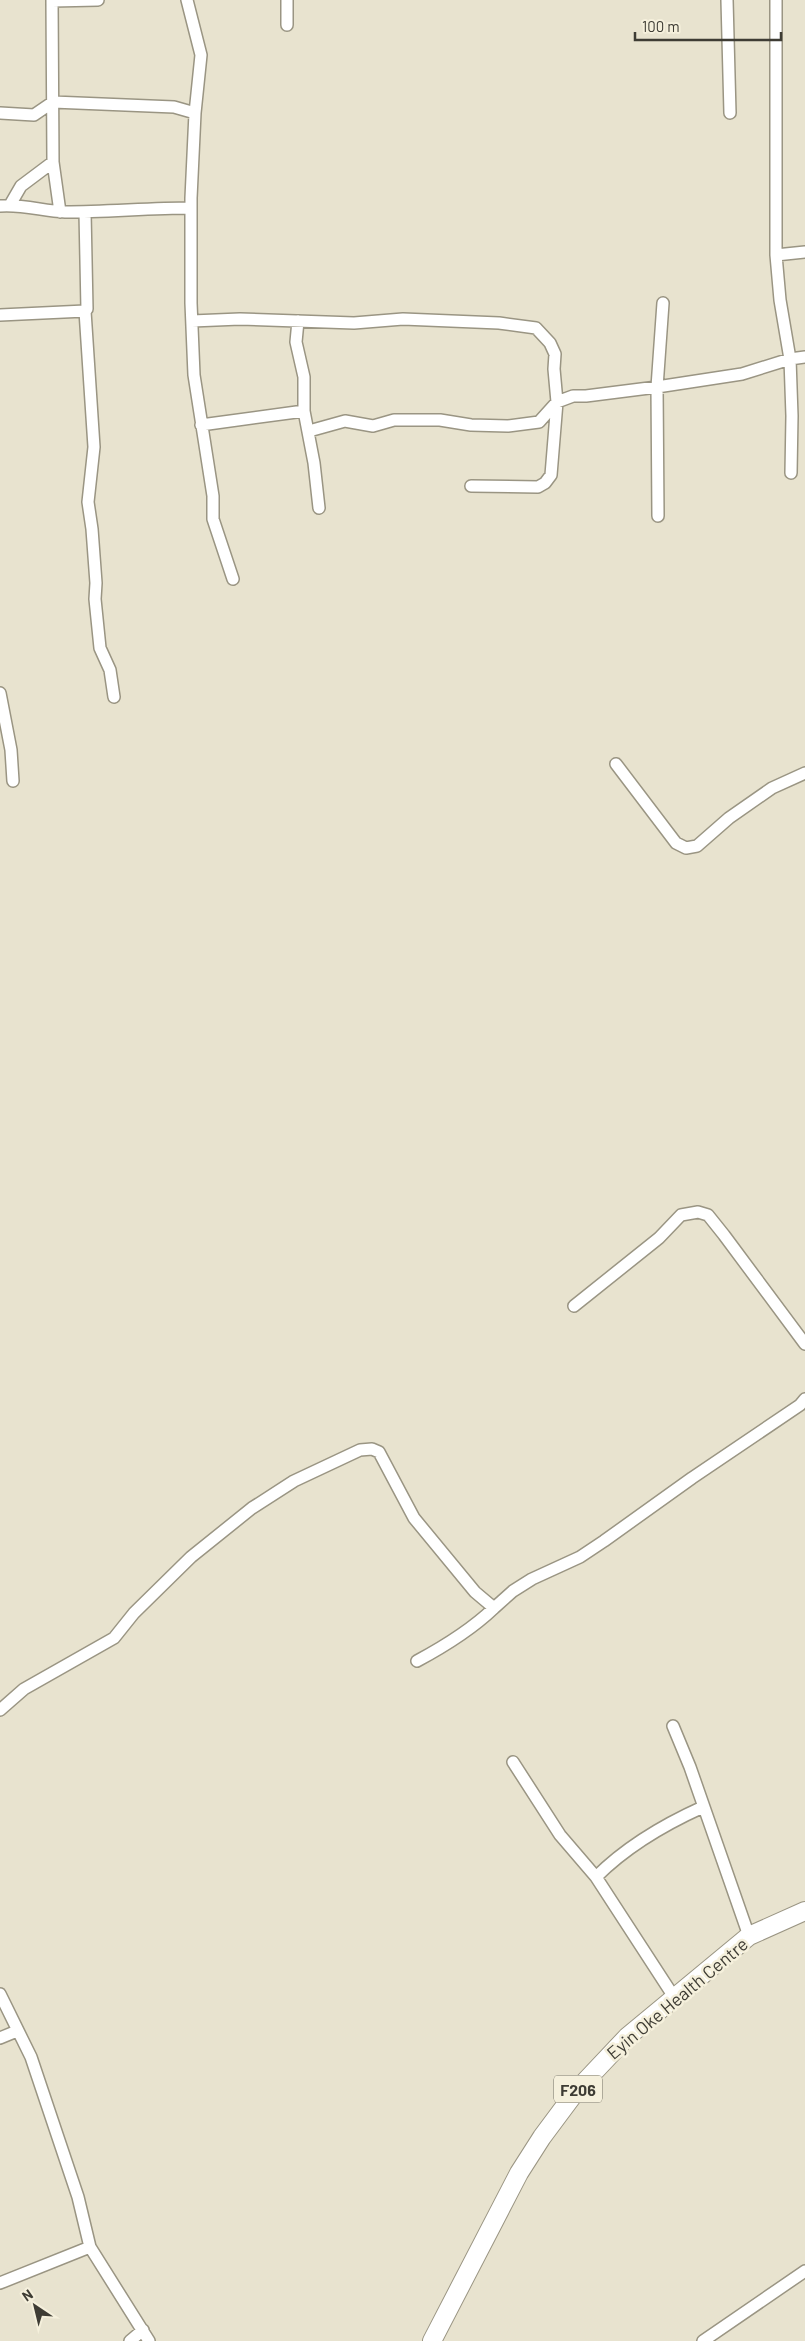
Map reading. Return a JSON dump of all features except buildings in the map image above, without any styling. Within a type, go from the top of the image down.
[{"type":"main road","name":"Eyin Oke Health Centre","points":[[432,2341],[519,2173],[542,2136],[604,2060],[674,1997],[749,1936],[805,1912]]},
{"type":"street","points":[[60,212],[53,162],[52,0],[98,0]]},
{"type":"street","points":[[187,0],[201,55],[194,113],[191,208],[194,375],[213,496],[213,519],[234,579]]},
{"type":"street","points":[[287,0],[287,25]]},
{"type":"street","points":[[727,0],[730,113]]},
{"type":"street","points":[[776,0],[776,255],[780,300],[790,359],[791,473]]},
{"type":"street","points":[[0,113],[34,115],[53,102],[174,107],[194,113]]},
{"type":"street","points":[[5,206],[21,186],[53,162]]},
{"type":"street","points":[[5,206],[60,212],[119,212],[150,208],[191,208]]},
{"type":"street","points":[[85,212],[87,308],[85,310],[94,447],[88,502],[92,529],[96,583],[95,599],[100,648],[110,670],[114,697]]},
{"type":"street","points":[[776,255],[805,252]]},
{"type":"street","points":[[658,516],[658,387],[663,302]]},
{"type":"street","points":[[0,316],[85,310]]},
{"type":"street","points":[[192,321],[240,319],[354,322],[403,319],[499,323],[536,328],[550,344],[555,354],[554,369],[557,402],[552,471],[549,479],[538,487],[471,486]]},
{"type":"street","points":[[298,322],[296,342],[304,377],[304,411],[309,431],[319,508]]},
{"type":"street","points":[[309,431],[345,421],[373,426],[394,420],[431,420],[471,425],[508,426],[539,422],[557,402],[573,396],[658,387],[742,374],[790,359],[805,357]]},
{"type":"street","points":[[202,425],[304,411]]},
{"type":"street","points":[[0,693],[5,751],[13,781]]},
{"type":"street","points":[[616,764],[676,843],[686,848],[697,846],[729,818],[772,788],[805,773]]},
{"type":"street","points":[[574,1306],[659,1238],[681,1215],[698,1212],[708,1216],[719,1229],[805,1344]]},
{"type":"street","points":[[417,1661],[450,1643],[480,1621],[513,1591],[532,1579],[580,1557],[604,1541],[692,1478],[800,1405],[805,1399]]},
{"type":"street","points":[[0,1710],[24,1689],[114,1638],[134,1613],[191,1557],[252,1508],[294,1481],[360,1450],[372,1449],[379,1452],[414,1518],[475,1592],[494,1608]]},
{"type":"street","points":[[673,1726],[749,1936]]},
{"type":"street","points":[[513,1762],[560,1835],[596,1877],[674,1997]]},
{"type":"street","points":[[596,1877],[612,1860],[644,1837],[703,1808]]},
{"type":"street","points":[[0,1994],[31,2057],[78,2197],[90,2247],[149,2341]]},
{"type":"street","points":[[0,2038],[17,2031]]},
{"type":"street","points":[[0,2283],[90,2247]]},
{"type":"street","points":[[703,2341],[805,2272]]},
{"type":"street","points":[[130,2341],[143,2330]]}]
